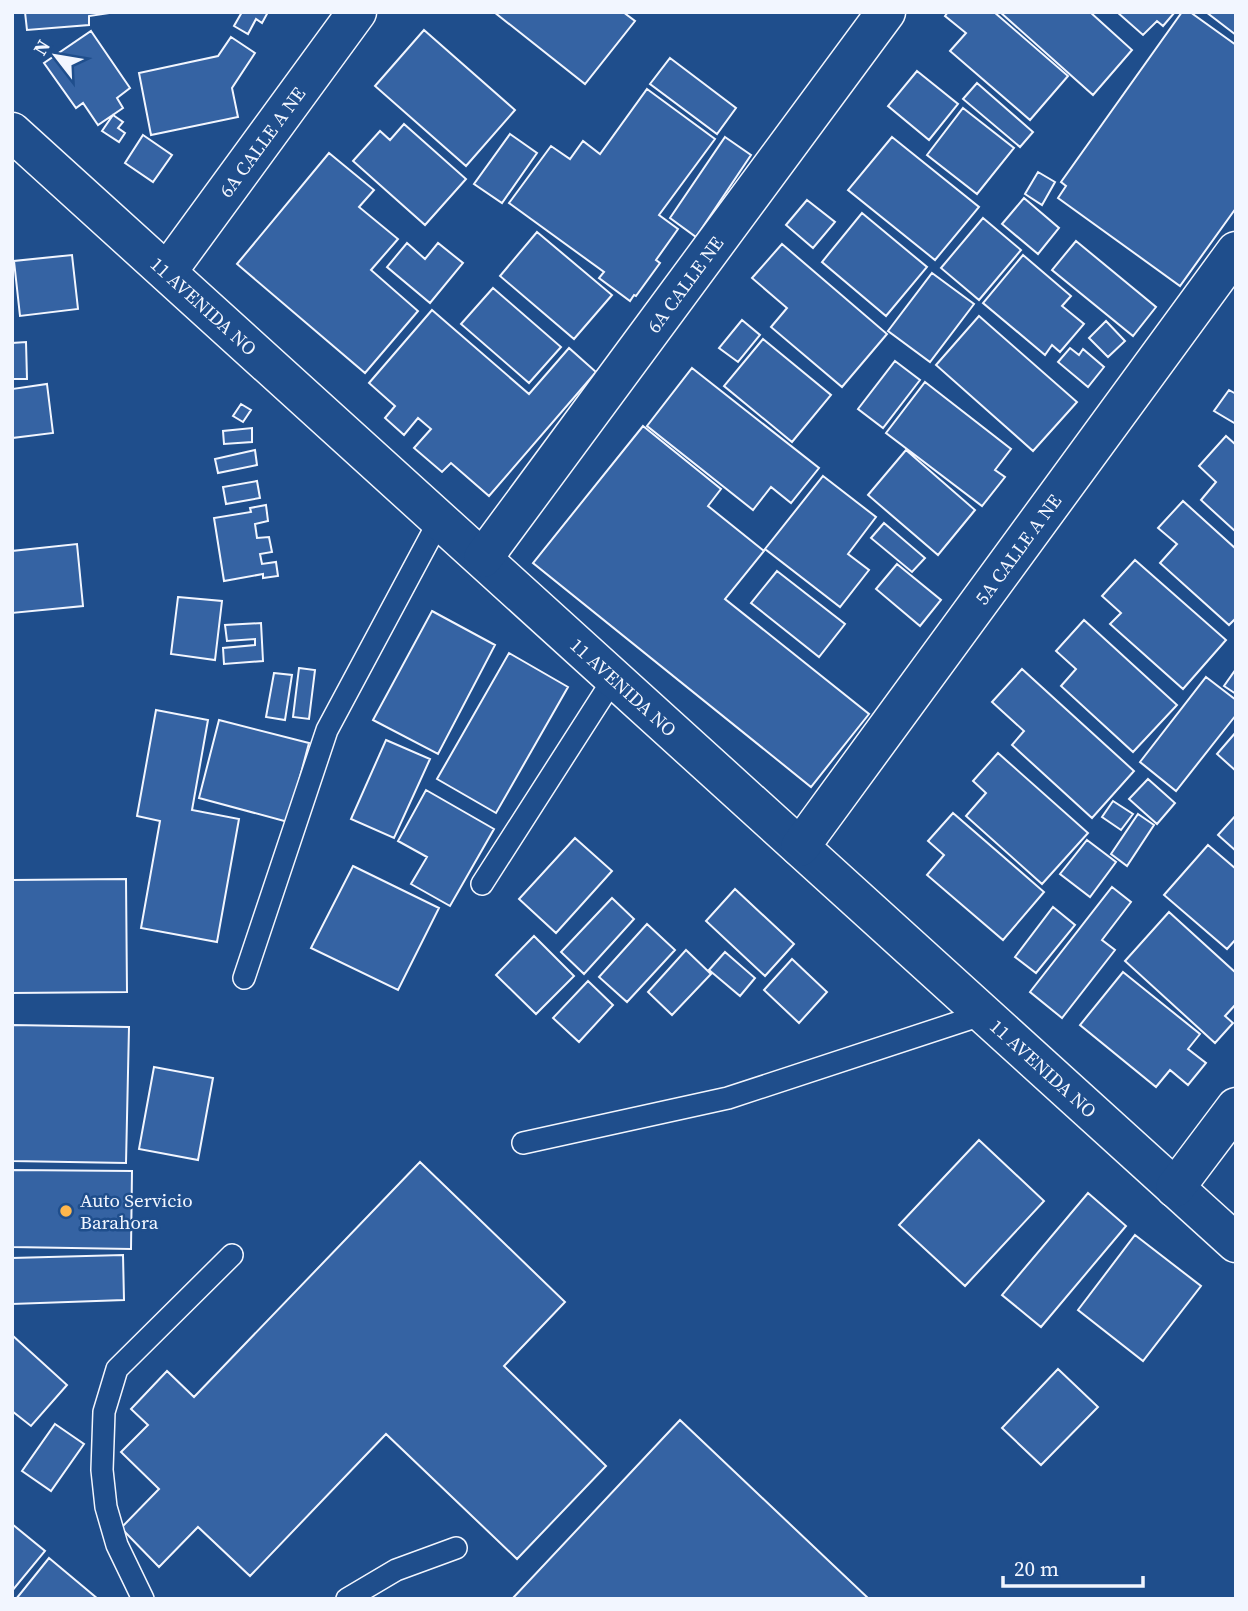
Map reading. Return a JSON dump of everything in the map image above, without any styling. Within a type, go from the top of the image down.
[{"type":"street","name":"6A CALLE A NE","points":[[167,272],[357,12]]},
{"type":"street","name":"6A CALLE NE","points":[[483,558],[886,12]]},
{"type":"street","name":"11 AVENIDA NO","points":[[12,132],[1236,1243]]},
{"type":"street","name":"5A CALLE A NE","points":[[800,847],[1236,251]]},
{"type":"street","points":[[1175,1188],[1236,1107]]},
{"type":"lane","points":[[244,978],[327,730],[440,519]]},
{"type":"lane","points":[[482,884],[614,678]]},
{"type":"lane","points":[[523,1143],[728,1098],[984,1014]]},
{"type":"lane","points":[[143,1599],[117,1545],[106,1507],[102,1470],[104,1412],[117,1369],[232,1255]]},
{"type":"lane","points":[[347,1599],[396,1570],[456,1548]]},
{"type":"building","points":[[25,12],[110,13],[89,16],[89,25],[27,30]]},
{"type":"building","points":[[242,12],[268,12],[262,23],[256,19],[248,34],[234,26]]},
{"type":"building","points":[[494,12],[623,12],[635,21],[585,84]]},
{"type":"building","points":[[948,12],[994,12],[1068,76],[1030,120],[950,51],[966,33],[945,16]]},
{"type":"building","points":[[1000,12],[1090,12],[1132,50],[1093,95]]},
{"type":"building","points":[[1117,12],[1175,12],[1163,26],[1157,21],[1143,35]]},
{"type":"building","points":[[1182,12],[1190,12],[1236,45],[1236,208],[1180,286],[1058,198],[1066,186],[1061,182]]},
{"type":"building","points":[[1206,12],[1236,12],[1236,35]]},
{"type":"building","points":[[424,30],[515,110],[466,166],[375,86]]},
{"type":"building","points":[[91,31],[130,88],[117,98],[123,108],[98,125],[83,103],[76,108],[44,63]]},
{"type":"building","points":[[231,37],[255,53],[232,88],[238,117],[151,135],[139,73],[218,56]]},
{"type":"building","points":[[670,58],[736,108],[717,134],[650,84]]},
{"type":"building","points":[[917,71],[958,104],[929,140],[888,106]]},
{"type":"building","points":[[977,83],[1033,132],[1020,147],[963,99]]},
{"type":"building","points":[[647,89],[715,139],[659,215],[678,229],[656,260],[660,263],[630,301],[599,278],[604,272],[509,203],[551,146],[570,159],[583,141],[600,154]]},
{"type":"building","points":[[963,108],[1014,148],[977,194],[927,155]]},
{"type":"building","points":[[113,115],[123,122],[118,128],[125,133],[119,142],[102,131]]},
{"type":"building","points":[[404,124],[466,179],[425,225],[353,161],[380,131],[390,140]]},
{"type":"building","points":[[510,134],[537,153],[502,203],[474,184]]},
{"type":"building","points":[[143,135],[172,155],[153,182],[125,163]]},
{"type":"building","points":[[725,137],[751,155],[696,237],[670,218]]},
{"type":"building","points":[[892,137],[979,207],[935,260],[848,190]]},
{"type":"building","points":[[329,153],[374,190],[359,207],[398,239],[371,270],[418,311],[365,373],[237,264]]},
{"type":"building","points":[[1038,172],[1055,182],[1042,205],[1025,194]]},
{"type":"building","points":[[1024,198],[1059,228],[1038,254],[1002,224]]},
{"type":"building","points":[[807,200],[835,222],[813,248],[786,225]]},
{"type":"building","points":[[862,213],[927,267],[886,316],[822,262]]},
{"type":"building","points":[[983,218],[1021,250],[979,300],[941,268]]},
{"type":"building","points":[[537,232],[612,295],[574,339],[500,276]]},
{"type":"building","points":[[1076,241],[1156,307],[1133,336],[1052,270]]},
{"type":"building","points":[[407,243],[425,259],[438,243],[463,263],[430,303],[387,267]]},
{"type":"building","points":[[782,244],[887,334],[842,387],[771,327],[787,308],[752,278]]},
{"type":"building","points":[[72,255],[78,309],[20,316],[14,261]]},
{"type":"building","points":[[1023,255],[1071,296],[1062,306],[1084,324],[1060,352],[1052,345],[1045,355],[983,303]]},
{"type":"building","points":[[932,273],[974,304],[930,362],[888,331]]},
{"type":"building","points":[[493,288],[561,347],[529,383],[461,324]]},
{"type":"building","points":[[432,310],[529,394],[569,348],[596,372],[489,496],[451,463],[442,472],[414,448],[431,429],[418,418],[404,435],[385,418],[395,406],[369,383]]},
{"type":"building","points":[[979,316],[1077,402],[1033,451],[936,365]]},
{"type":"building","points":[[742,320],[760,335],[738,362],[719,348]]},
{"type":"building","points":[[1106,321],[1125,341],[1108,357],[1089,338]]},
{"type":"building","points":[[763,339],[831,395],[792,442],[724,386]]},
{"type":"building","points":[[26,342],[27,379],[12,379],[12,343]]},
{"type":"building","points":[[1070,348],[1079,355],[1083,349],[1104,367],[1088,387],[1058,362]]},
{"type":"building","points":[[895,361],[920,380],[883,428],[858,409]]},
{"type":"building","points":[[692,368],[819,468],[791,503],[771,487],[753,510],[647,426]]},
{"type":"building","points":[[925,382],[1011,449],[995,470],[1005,477],[982,506],[886,433]]},
{"type":"building","points":[[47,384],[53,433],[12,438],[12,389]]},
{"type":"building","points":[[1229,390],[1236,394],[1236,424],[1214,411]]},
{"type":"building","points":[[241,404],[251,410],[243,422],[233,416]]},
{"type":"building","points":[[643,426],[721,489],[708,506],[764,551],[725,599],[869,714],[811,787],[533,563]]},
{"type":"building","points":[[252,428],[252,442],[224,444],[223,431]]},
{"type":"building","points":[[1226,436],[1236,445],[1236,532],[1201,500],[1216,482],[1199,466]]},
{"type":"building","points":[[255,450],[257,465],[218,473],[215,459]]},
{"type":"building","points":[[906,450],[975,510],[938,555],[868,495]]},
{"type":"building","points":[[823,476],[876,517],[848,554],[869,570],[840,607],[765,549]]},
{"type":"building","points":[[257,481],[260,498],[226,504],[223,487]]},
{"type":"building","points":[[1183,501],[1236,549],[1236,618],[1229,625],[1160,563],[1177,544],[1158,528]]},
{"type":"building","points":[[266,505],[268,521],[255,524],[257,538],[269,537],[272,552],[260,554],[262,564],[276,562],[278,576],[263,578],[263,574],[224,581],[214,518],[251,512],[250,508]]},
{"type":"building","points":[[884,523],[925,558],[912,572],[871,538]]},
{"type":"building","points":[[77,544],[83,606],[12,613],[12,551]]},
{"type":"building","points":[[1135,560],[1226,640],[1183,689],[1110,624],[1121,613],[1102,596]]},
{"type":"building","points":[[897,564],[941,600],[920,626],[876,589]]},
{"type":"building","points":[[777,571],[845,624],[819,657],[751,603]]},
{"type":"building","points":[[178,597],[222,601],[215,660],[171,654]]},
{"type":"building","points":[[432,611],[495,645],[438,754],[373,720]]},
{"type":"building","points":[[1084,620],[1177,705],[1133,752],[1061,686],[1076,669],[1056,651]]},
{"type":"building","points":[[261,623],[263,661],[224,664],[223,648],[255,645],[255,639],[227,641],[225,625]]},
{"type":"building","points":[[509,653],[568,687],[496,813],[437,779]]},
{"type":"building","points":[[299,668],[315,670],[309,719],[293,717]]},
{"type":"building","points":[[1022,669],[1134,771],[1092,818],[1012,745],[1024,731],[992,702]]},
{"type":"building","points":[[1236,669],[1236,694],[1224,686]]},
{"type":"building","points":[[274,673],[292,675],[285,720],[266,717]]},
{"type":"building","points":[[1206,677],[1236,700],[1236,715],[1176,791],[1140,762]]},
{"type":"building","points":[[156,710],[208,720],[192,810],[239,819],[217,942],[141,928],[160,821],[137,816]]},
{"type":"building","points":[[219,720],[309,743],[288,822],[199,798]]},
{"type":"building","points":[[1236,732],[1236,771],[1217,754]]},
{"type":"building","points":[[386,740],[430,759],[394,838],[351,819]]},
{"type":"building","points":[[998,753],[1088,833],[1042,884],[966,816],[986,793],[973,781]]},
{"type":"building","points":[[1148,779],[1175,803],[1157,824],[1129,799]]},
{"type":"building","points":[[426,790],[494,829],[450,906],[411,884],[427,857],[398,841]]},
{"type":"building","points":[[1113,801],[1133,814],[1121,830],[1102,817]]},
{"type":"building","points":[[953,813],[1044,892],[1003,940],[927,875],[944,855],[928,841]]},
{"type":"building","points":[[1138,814],[1154,825],[1127,866],[1111,854]]},
{"type":"building","points":[[1236,815],[1236,851],[1218,835]]},
{"type":"building","points":[[575,838],[612,871],[556,933],[519,899]]},
{"type":"building","points":[[1087,840],[1116,862],[1090,897],[1060,874]]},
{"type":"building","points":[[1208,845],[1236,869],[1236,939],[1227,949],[1164,895]]},
{"type":"building","points":[[353,866],[439,908],[398,990],[311,948]]},
{"type":"building","points":[[126,879],[127,992],[12,993],[12,880]]},
{"type":"building","points":[[1112,887],[1131,902],[1102,940],[1115,950],[1062,1018],[1030,992]]},
{"type":"building","points":[[735,889],[794,944],[765,976],[706,921]]},
{"type":"building","points":[[612,898],[634,919],[584,974],[561,952]]},
{"type":"building","points":[[1053,907],[1075,925],[1036,973],[1015,957]]},
{"type":"building","points":[[1169,912],[1236,973],[1236,1004],[1225,1016],[1233,1023],[1215,1043],[1125,961]]},
{"type":"building","points":[[647,924],[675,950],[627,1002],[599,977]]},
{"type":"building","points":[[534,936],[574,976],[536,1014],[496,975]]},
{"type":"building","points":[[686,950],[711,974],[672,1015],[648,992]]},
{"type":"building","points":[[725,952],[755,978],[740,996],[709,970]]},
{"type":"building","points":[[792,959],[827,992],[799,1023],[764,990]]},
{"type":"building","points":[[1123,972],[1200,1034],[1188,1049],[1206,1063],[1188,1085],[1170,1070],[1156,1087],[1080,1025]]},
{"type":"building","points":[[588,981],[613,1005],[579,1042],[553,1018]]},
{"type":"building","points":[[12,1025],[129,1027],[126,1163],[12,1161]]},
{"type":"building","points":[[154,1067],[213,1078],[198,1160],[139,1149]]},
{"type":"building","points":[[979,1140],[1044,1201],[965,1286],[899,1225]]},
{"type":"building","points":[[420,1162],[565,1302],[504,1366],[606,1466],[517,1559],[386,1434],[250,1576],[198,1527],[159,1567],[121,1528],[159,1489],[121,1452],[148,1425],[131,1409],[167,1371],[194,1397]]},
{"type":"building","points":[[12,1170],[132,1171],[131,1249],[12,1247]]},
{"type":"building","points":[[1088,1193],[1126,1226],[1041,1327],[1002,1295]]},
{"type":"building","points":[[1135,1235],[1201,1286],[1143,1361],[1078,1310]]},
{"type":"building","points":[[123,1255],[124,1300],[12,1304],[12,1258]]},
{"type":"building","points":[[12,1335],[67,1385],[31,1426],[12,1411]]},
{"type":"building","points":[[1058,1369],[1098,1407],[1041,1465],[1002,1428]]},
{"type":"building","points":[[680,1420],[869,1599],[512,1599]]},
{"type":"building","points":[[55,1424],[84,1444],[51,1491],[22,1471]]},
{"type":"building","points":[[12,1524],[45,1551],[12,1591]]},
{"type":"building","points":[[49,1558],[98,1599],[16,1599]]},
{"type":"place","name":"Auto Servicio Barahora","points":[[66,1211]]}]
